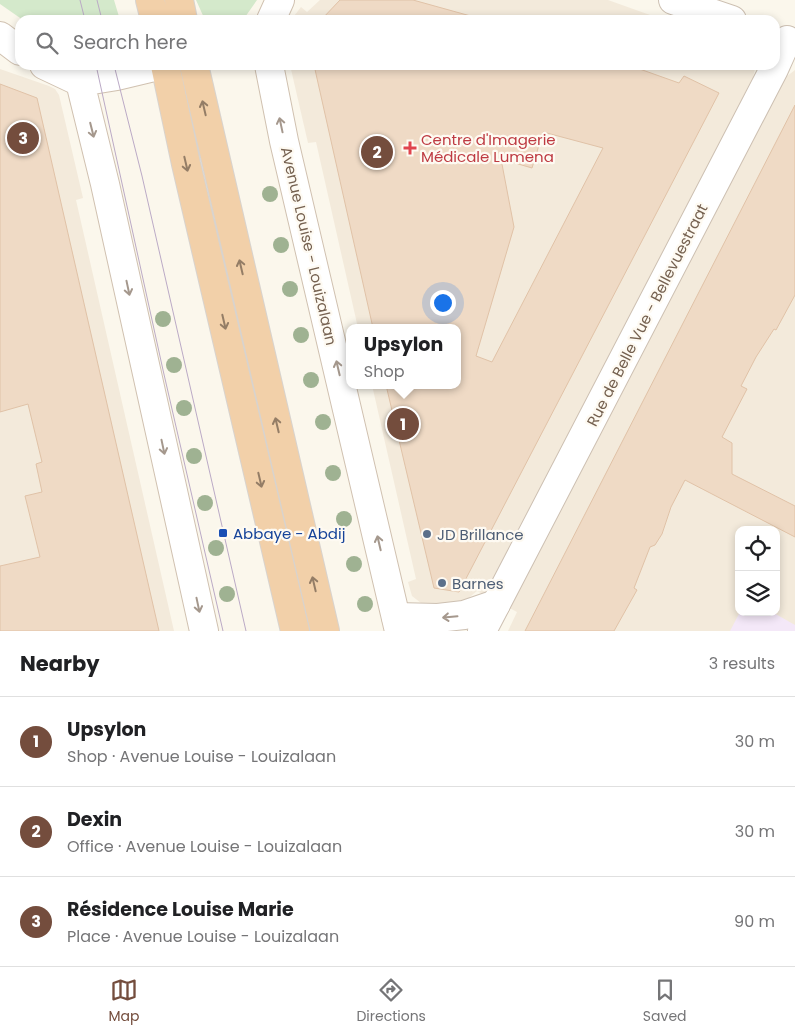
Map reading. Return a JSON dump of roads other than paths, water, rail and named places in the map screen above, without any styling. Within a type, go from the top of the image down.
[{"type":"highway","points":[[150,0],[154,15]]},
{"type":"highway","points":[[179,0],[183,15]]},
{"type":"highway","points":[[165,70],[295,631]]},
{"type":"highway","points":[[195,70],[325,631]]},
{"type":"main road","points":[[273,15],[280,0]]},
{"type":"main road","points":[[673,0],[717,15]]},
{"type":"main road","points":[[0,36],[15,47]]},
{"type":"main road","name":"Rue de Belle Vue - Bellevuestraat","points":[[780,55],[788,36]]},
{"type":"main road","points":[[55,70],[80,82],[143,70]]},
{"type":"main road","name":"Avenue Louise - Louizalaan","points":[[269,70],[284,141],[398,624]]},
{"type":"main road","name":"Rue de Belle Vue - Bellevuestraat","points":[[482,631],[773,70]]},
{"type":"main road","points":[[80,82],[110,203],[204,631]]},
{"type":"main road","points":[[398,624],[464,615],[496,604]]},
{"type":"tram line","points":[[80,0],[84,15]]},
{"type":"tram line","points":[[97,0],[101,15]]},
{"type":"tram line","points":[[97,70],[223,631]]},
{"type":"tram line","points":[[115,70],[142,176],[246,631]]},
{"type":"place","name":"Résidence Louise Marie","points":[[23,138]]},
{"type":"place","name":"Centre d'Imagerie Médicale Lumena","points":[[410,148]]},
{"type":"place","name":"Dexin","points":[[377,152]]},
{"type":"place","name":"Upsylon","points":[[403,424]]},
{"type":"place","name":"Abbaye - Abdij","points":[[223,533]]},
{"type":"place","name":"JD Brillance","points":[[427,534]]},
{"type":"place","name":"Barnes","points":[[442,583]]}]
